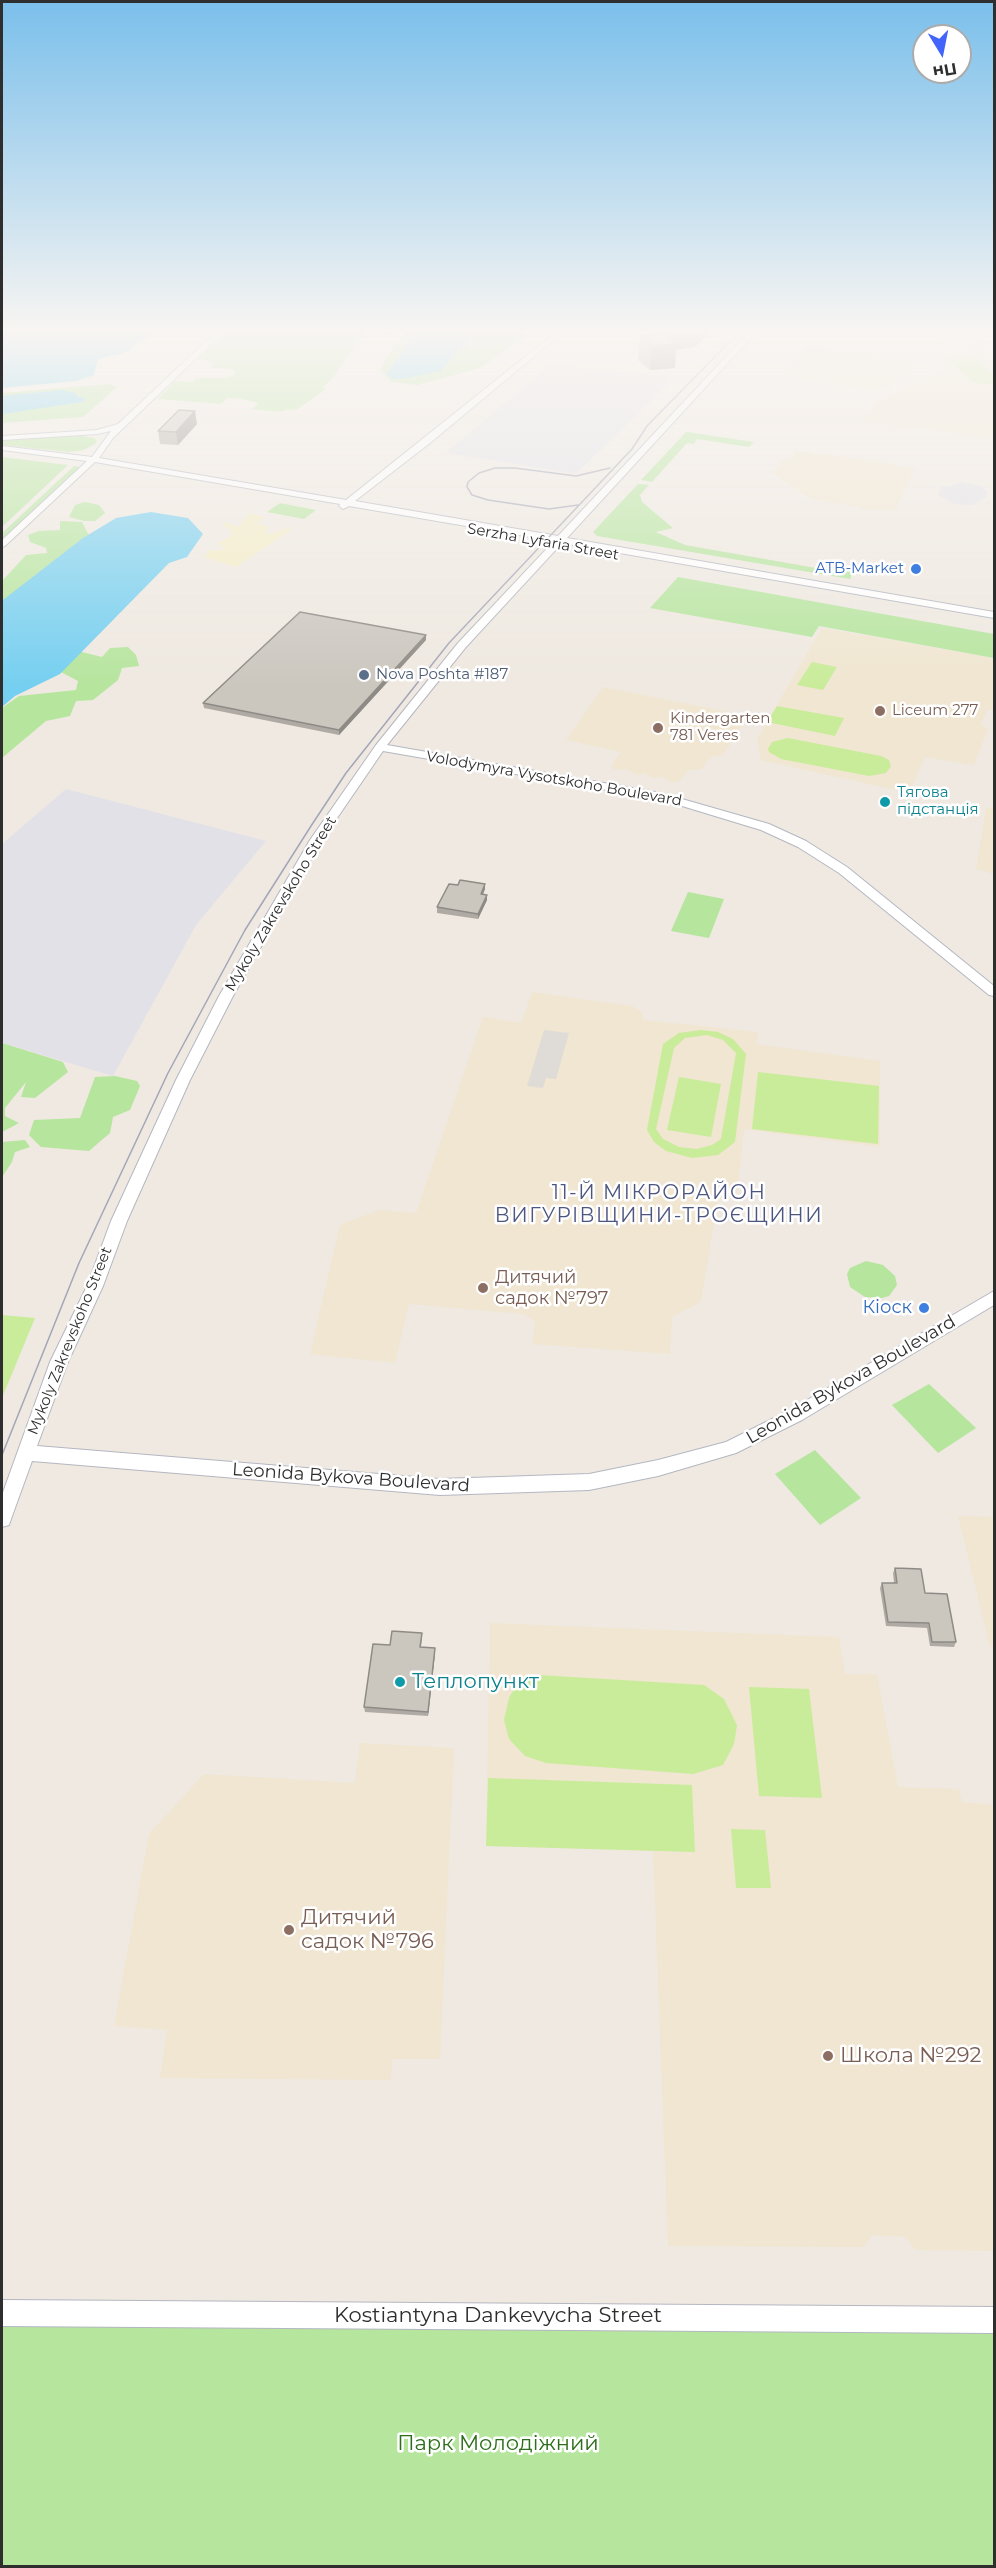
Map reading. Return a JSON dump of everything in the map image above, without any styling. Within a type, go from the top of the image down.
[{"type":"street","points":[[9,449],[92,460]]},
{"type":"street","points":[[2,544],[92,460],[100,449]]},
{"type":"street","points":[[107,449],[117,463]]},
{"type":"street","points":[[345,504],[414,449]]},
{"type":"street","name":"Mykoly Zakrevskoho Street","points":[[2,1519],[59,1362],[95,1286],[119,1221],[187,1072],[226,996],[316,840],[380,747],[462,645],[643,449]]},
{"type":"street","name":"Serzha Lyfaria Street","points":[[92,460],[345,504]]},
{"type":"street","name":"Serzha Lyfaria Street","points":[[92,460],[994,622]]},
{"type":"street","name":"Serzha Lyfaria Street","points":[[556,542],[994,615]]},
{"type":"street","name":"Volodymyra Vysotskoho Boulevard","points":[[380,747],[661,796],[765,827],[802,844],[843,870],[994,992]]},
{"type":"street","name":"Leonida Bykova Boulevard","points":[[25,1453],[440,1487],[589,1482],[730,1448],[796,1415],[994,1297]]},
{"type":"street","name":"Kostiantyna Dankevycha Street","points":[[2,2313],[994,2320]]},
{"type":"shaded area","points":[[451,449],[602,449],[576,474],[446,453]]},
{"type":"shaded area","points":[[796,451],[881,463],[888,462],[892,465],[915,468],[895,511],[861,509],[857,506],[850,507],[811,499],[772,473],[784,458],[790,459]]},
{"type":"shaded area","points":[[961,482],[982,486],[987,492],[986,497],[973,505],[965,505],[954,504],[938,495],[941,486],[947,487]]},
{"type":"shaded area","name":"Liceum 277","points":[[822,628],[988,657],[994,661],[994,710],[987,710],[981,724],[988,729],[974,765],[925,757],[909,793],[761,760],[757,739]]},
{"type":"shaded area","name":"Kindergarten 781 Veres","points":[[603,687],[748,716],[723,755],[710,757],[701,770],[689,770],[678,782],[670,782],[663,777],[652,778],[644,773],[637,775],[627,769],[615,770],[611,766],[621,752],[566,740]]},
{"type":"shaded area","points":[[66,789],[266,841],[196,925],[113,1076],[2,1043],[2,844]]},
{"type":"shaded area","points":[[994,806],[994,874],[976,869],[986,809]]},
{"type":"shaded area","points":[[532,992],[632,1006],[642,1012],[643,1020],[758,1032],[756,1044],[880,1061],[880,1147],[744,1129],[737,1193],[719,1191],[701,1302],[672,1317],[670,1354],[533,1344],[535,1321],[524,1314],[409,1304],[395,1363],[310,1354],[340,1225],[379,1210],[416,1213],[483,1017],[521,1023]]},
{"type":"shaded area","points":[[544,1030],[569,1033],[556,1079],[546,1078],[543,1088],[527,1086]]},
{"type":"shaded area","points":[[958,1516],[994,1517],[994,1647],[990,1647]]},
{"type":"shaded area","name":"Школа №292","points":[[490,1623],[839,1637],[845,1674],[877,1674],[898,1787],[959,1789],[962,1802],[994,1805],[994,2251],[915,2250],[906,2237],[872,2235],[864,2247],[668,2246],[653,1851],[486,1846]]},
{"type":"shaded area","name":"Дитячий садок №796","points":[[360,1743],[454,1748],[440,2059],[392,2059],[391,2080],[160,2078],[167,2030],[114,2026],[149,1834],[204,1774],[355,1783]]},
{"type":"green space","points":[[38,449],[86,449],[68,452]]},
{"type":"green space","points":[[670,449],[682,449],[652,482],[641,480]]},
{"type":"green space","points":[[2,457],[68,465],[2,527]]},
{"type":"green space","points":[[74,466],[80,467],[2,540],[2,533]]},
{"type":"green space","points":[[638,484],[649,485],[640,495],[642,502],[673,528],[656,532],[685,545],[822,569],[831,566],[854,569],[850,579],[597,536],[593,532]]},
{"type":"green space","points":[[85,502],[99,505],[105,513],[95,521],[69,517],[75,505]]},
{"type":"green space","points":[[280,503],[316,510],[304,519],[267,512]]},
{"type":"green space","points":[[60,521],[82,522],[90,537],[2,621],[2,581],[26,555],[47,553],[46,548],[30,542],[28,535],[39,531],[60,530]]},
{"type":"green space","points":[[678,577],[994,634],[994,658],[819,626],[812,637],[650,608]]},
{"type":"green space","points":[[128,647],[136,655],[139,666],[122,668],[118,680],[93,700],[76,701],[70,716],[46,721],[2,758],[2,708],[19,696],[76,690],[78,681],[59,671],[78,651],[102,657],[110,648]]},
{"type":"green space","points":[[812,662],[837,667],[823,690],[797,685]]},
{"type":"green space","points":[[777,706],[844,718],[835,736],[767,722]]},
{"type":"green space","points":[[788,738],[881,756],[889,760],[891,766],[886,773],[869,776],[781,759],[769,752],[768,749],[772,742]]},
{"type":"green space","points":[[688,892],[724,899],[709,938],[671,931]]},
{"type":"green space","points":[[701,1030],[718,1032],[733,1039],[746,1054],[735,1142],[718,1155],[692,1158],[666,1151],[654,1142],[647,1130],[663,1044],[679,1033]],"holes":[[[707,1035],[723,1040],[736,1053],[721,1139],[712,1145],[697,1149],[679,1147],[663,1139],[656,1129],[674,1048],[685,1038]]]},
{"type":"green space","points":[[2,1043],[63,1062],[68,1072],[35,1098],[21,1097],[26,1082],[5,1108],[5,1116],[19,1123],[2,1132]]},
{"type":"green space","points":[[758,1072],[879,1086],[878,1144],[752,1129]]},
{"type":"green space","points":[[115,1076],[137,1081],[140,1086],[130,1110],[113,1117],[110,1133],[89,1151],[41,1147],[29,1135],[34,1120],[80,1118],[95,1077]]},
{"type":"green space","points":[[679,1077],[721,1084],[711,1137],[667,1130]]},
{"type":"green space","points":[[25,1140],[30,1147],[15,1152],[12,1162],[2,1177],[2,1142]]},
{"type":"green space","points":[[866,1261],[883,1265],[895,1276],[897,1285],[889,1296],[865,1297],[850,1287],[847,1274],[850,1268]]},
{"type":"green space","points":[[2,1315],[35,1318],[2,1398]]},
{"type":"green space","points":[[929,1384],[976,1428],[938,1453],[892,1405]]},
{"type":"green space","points":[[815,1450],[861,1498],[820,1525],[775,1474]]},
{"type":"green space","points":[[539,1675],[704,1685],[724,1699],[737,1725],[734,1744],[723,1765],[693,1774],[546,1763],[525,1756],[509,1739],[504,1720],[509,1698],[518,1682]]},
{"type":"green space","points":[[749,1687],[809,1689],[822,1798],[759,1796]]},
{"type":"green space","points":[[488,1778],[692,1785],[695,1852],[486,1846]]},
{"type":"green space","points":[[731,1829],[765,1830],[771,1888],[736,1888]]},
{"type":"green space","name":"Парк Молодіжний","points":[[994,2321],[994,2566],[2,2566],[2,2322]]},
{"type":"sand","points":[[249,513],[264,517],[255,523],[269,527],[265,533],[272,534],[290,527],[292,529],[236,567],[204,557],[209,550],[221,551],[224,548],[218,543],[232,534],[229,528],[223,526],[226,522],[238,527]]},
{"type":"water","points":[[151,512],[188,518],[203,534],[187,557],[169,563],[60,674],[15,696],[2,707],[3,600],[83,538],[116,518]]},
{"type":"building","points":[[300,612],[426,635],[339,730],[203,703]]},
{"type":"building","points":[[460,880],[485,884],[481,894],[487,895],[478,914],[437,907],[449,884],[458,885]]},
{"type":"building","points":[[895,1568],[921,1569],[925,1593],[947,1594],[956,1642],[932,1642],[929,1623],[888,1622],[882,1583],[897,1583]]},
{"type":"building","name":"Теплопункт","points":[[392,1631],[422,1633],[420,1647],[435,1648],[428,1712],[364,1707],[373,1644],[390,1645]]},
{"type":"tram line","points":[[2,1455],[79,1263],[168,1073],[245,930],[346,773],[449,643],[632,449]]},
{"type":"tram line","points":[[578,505],[549,509],[488,500],[472,495],[467,487],[468,482],[479,473],[495,468],[515,468],[576,476],[610,468]]},
{"type":"place","name":"ATB-Market","points":[[916,569]]},
{"type":"place","name":"Nova Poshta #187","points":[[364,675]]},
{"type":"place","name":"Liceum 277","points":[[880,711]]},
{"type":"place","name":"Kindergarten 781 Veres","points":[[658,728]]},
{"type":"place","name":"Тягова пiдстанцiя","points":[[885,802]]},
{"type":"place","name":"Дитячий садок №797","points":[[483,1288]]},
{"type":"place","name":"Кіоск","points":[[924,1308]]},
{"type":"place","name":"Теплопункт","points":[[400,1682]]},
{"type":"place","name":"Дитячий садок №796","points":[[289,1930]]},
{"type":"place","name":"Школа №292","points":[[828,2056]]},
{"type":"district","name":"11-Й МІКРОРАЙОН ВИГУРІВЩИНИ-ТРОЄЩИНИ","points":[[659,1204]]}]
